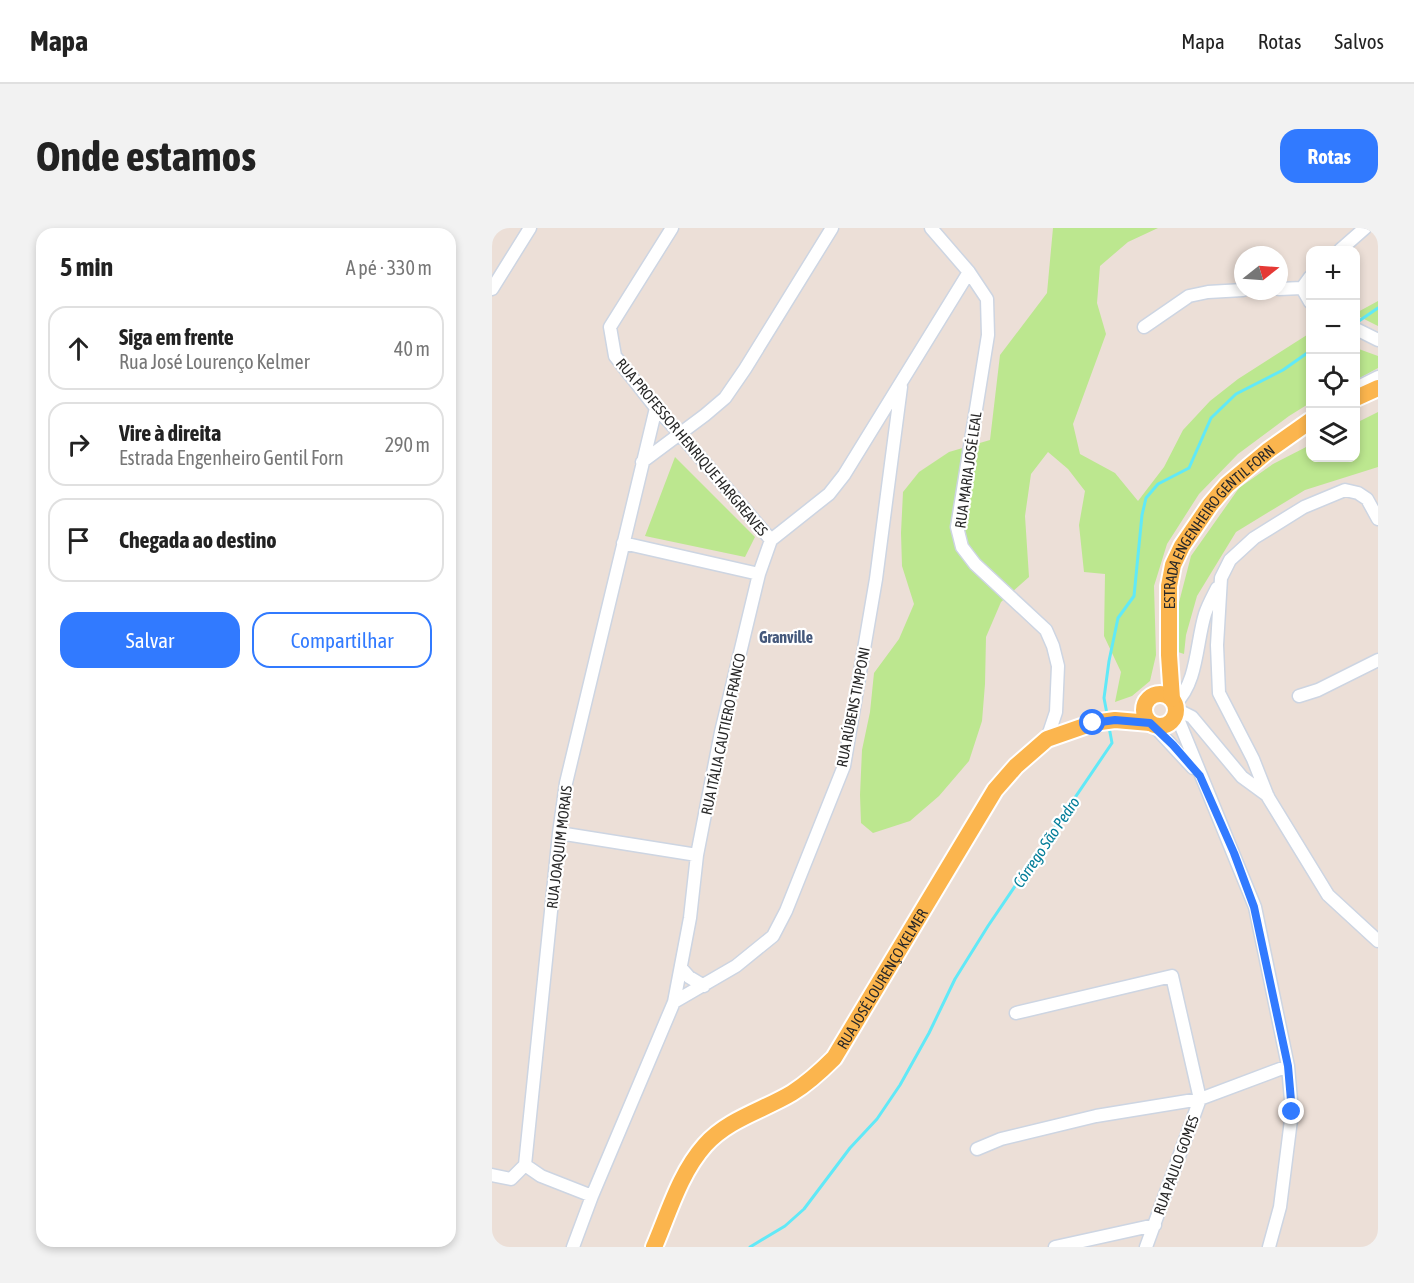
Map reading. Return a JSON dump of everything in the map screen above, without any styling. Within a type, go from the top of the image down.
[{"type":"main road","points":[[1360,396],[1378,388]]},
{"type":"main road","name":"ESTRADA ENGENHEIRO GENTIL FORN","points":[[1175,707],[1168,655],[1169,586],[1173,565],[1182,546],[1210,505],[1227,485],[1269,450],[1306,424]]},
{"type":"main road","name":"ESTRADA ENGENHEIRO GENTIL FORN","points":[[1149,700],[1168,655]]},
{"type":"main road","points":[[1163,694],[1175,707],[1169,723],[1164,726],[1152,724],[1145,714],[1149,700],[1163,694]]},
{"type":"main road","name":"RUA JOSÉ LOURENÇO KELMER","points":[[1114,720],[1149,700]]},
{"type":"main road","name":"RUA JOSÉ LOURENÇO KELMER","points":[[654,1247],[684,1176],[706,1144],[728,1126],[791,1093],[816,1077],[834,1058],[995,790],[1016,766],[1047,739],[1093,723],[1114,720],[1152,724]]},
{"type":"street","points":[[492,289],[530,228]]},
{"type":"street","name":"RUA PROFESSOR HENRIQUE HARGREAVES","points":[[672,228],[610,327],[615,356],[656,408],[771,540]]},
{"type":"street","points":[[642,462],[725,398],[832,228]]},
{"type":"street","points":[[771,540],[830,494],[969,272],[931,228]]},
{"type":"street","points":[[1345,246],[1365,228]]},
{"type":"street","name":"RUA MARIA JOSÉ LEAL","points":[[969,272],[987,299],[988,335],[957,527],[962,547],[975,564],[1046,630],[1053,646],[1058,666],[1056,712],[1047,739]]},
{"type":"street","points":[[1288,289],[1302,288],[1306,283]]},
{"type":"street","points":[[1302,288],[1310,300]]},
{"type":"street","points":[[1144,327],[1189,296],[1234,291]]},
{"type":"street","points":[[1360,331],[1378,340]]},
{"type":"street","points":[[1360,386],[1378,377]]},
{"type":"street","name":"RUA RÚBENS TIMPONI","points":[[674,1002],[736,966],[773,936],[786,911],[844,766],[876,579],[901,382]]},
{"type":"street","name":"RUA JOAQUIM MORAIS","points":[[525,1165],[566,783],[656,408]]},
{"type":"street","points":[[1268,797],[1242,777],[1192,717],[1175,707],[1187,685],[1205,614],[1230,560],[1254,538],[1304,507],[1345,490],[1358,493],[1367,499],[1378,519]]},
{"type":"street","name":"RUA ITÁLIA CAUTIERO FRANCO","points":[[573,1247],[674,1002],[682,969],[698,855],[721,732],[759,574],[771,540]]},
{"type":"street","points":[[623,543],[759,574]]},
{"type":"street","points":[[1221,579],[1216,645],[1219,693],[1253,759],[1268,797],[1328,895],[1378,941]]},
{"type":"street","points":[[1299,696],[1318,690],[1378,660]]},
{"type":"street","name":"ESTRADA ENGENHEIRO GENTIL FORN","points":[[1175,707],[1200,776],[1234,853],[1254,907],[1288,1066],[1292,1112],[1280,1206],[1269,1247]]},
{"type":"street","points":[[1056,712],[1063,724],[1074,730]]},
{"type":"street","name":"ESTRADA ENGENHEIRO GENTIL FORN","points":[[1152,724],[1200,776]]},
{"type":"street","points":[[559,833],[698,855]]},
{"type":"street","points":[[682,969],[689,977],[704,986]]},
{"type":"street","name":"RUA PAULO GOMES","points":[[1016,1013],[1173,976],[1200,1099],[1146,1247]]},
{"type":"street","points":[[977,1149],[1001,1139],[1096,1116],[1200,1099],[1288,1066]]},
{"type":"street","points":[[492,1175],[511,1179],[525,1165],[541,1176],[592,1197]]},
{"type":"street","points":[[1055,1247],[1155,1225]]},
{"type":"green space","points":[[1053,228],[1158,228],[1128,242],[1100,266],[1097,303],[1106,334],[1073,424],[1080,454],[1115,473],[1138,501],[1164,467],[1183,430],[1210,401],[1238,379],[1306,336],[1306,405],[1238,454],[1199,494],[1167,544],[1154,586],[1156,655],[1150,681],[1132,696],[1115,702],[1121,672],[1104,636],[1105,574],[1084,572],[1079,525],[1085,491],[1068,469],[1048,452],[1031,474],[1025,516],[1029,577],[1001,602],[986,637],[982,721],[969,761],[939,796],[910,821],[873,833],[861,823],[860,795],[862,750],[870,712],[874,673],[899,639],[914,604],[902,566],[903,492],[919,472],[949,452],[990,440],[1000,355],[1047,293]]},
{"type":"green space","points":[[1378,301],[1378,326],[1360,317],[1360,311]]},
{"type":"green space","points":[[1360,349],[1378,356],[1378,368],[1360,378]]},
{"type":"green space","points":[[1378,412],[1378,467],[1305,490],[1236,532],[1197,596],[1186,635],[1184,654],[1175,651],[1177,610],[1191,556],[1239,488],[1273,464],[1306,447],[1306,462],[1360,462],[1360,421]]},
{"type":"green space","points":[[675,457],[755,537],[745,557],[645,536]]},
{"type":"waterway","name":"Córrego São Pedro","points":[[1360,320],[1378,308]]},
{"type":"waterway","name":"Córrego São Pedro","points":[[1107,714],[1104,698],[1109,661],[1118,618],[1134,596],[1142,515],[1146,498],[1158,484],[1189,468],[1211,418],[1236,394],[1283,370],[1306,354]]},
{"type":"waterway","name":"Córrego São Pedro","points":[[750,1247],[785,1226],[804,1209],[850,1148],[877,1119],[900,1085],[955,979],[988,926],[1112,743],[1109,727]]},
{"type":"district","name":"Granville","points":[[786,637]]},
{"type":"route","points":[[1093,723],[1115,720],[1150,723],[1200,776],[1234,853],[1254,907],[1288,1066],[1292,1112]]}]
